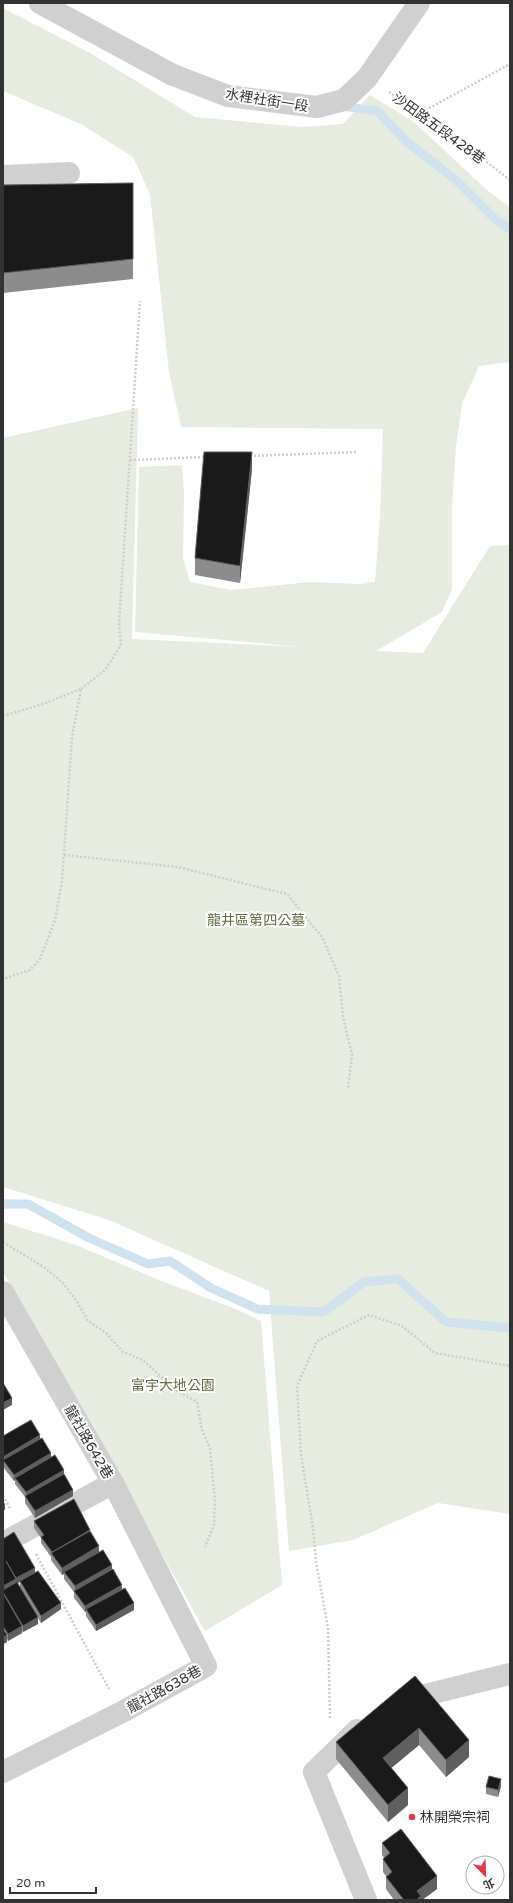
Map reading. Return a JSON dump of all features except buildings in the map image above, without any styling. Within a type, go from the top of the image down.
[{"type":"street","name":"水裡社街一段","points":[[40,3],[173,75],[228,96],[317,107],[344,100],[367,78],[419,3]]},
{"type":"street","points":[[3,176],[69,173]]},
{"type":"street","name":"龍社路642巷","points":[[3,1292],[113,1483],[3,1542]]},
{"type":"street","name":"龍社路638巷","points":[[3,1772],[122,1712],[206,1666],[113,1483]]},
{"type":"street","points":[[366,1900],[314,1772],[378,1710],[510,1674]]},
{"type":"path","points":[[422,112],[510,64]]},
{"type":"path","name":"沙田路五段428巷","points":[[367,78],[422,112],[510,180]]},
{"type":"path","points":[[3,716],[40,705],[81,689],[105,670],[121,646],[119,624],[140,301]]},
{"type":"path","points":[[247,456],[356,452]]},
{"type":"path","points":[[130,460],[208,457]]},
{"type":"path","points":[[3,979],[30,970],[40,959],[55,920],[62,881],[72,737],[81,689]]},
{"type":"path","points":[[64,855],[178,867],[287,894],[322,937],[339,976],[343,1017],[352,1055],[348,1089]]},
{"type":"path","points":[[3,1242],[45,1268],[63,1283],[78,1303],[88,1321],[106,1333],[123,1352],[143,1360],[177,1391],[197,1402],[202,1430],[210,1448],[215,1501],[214,1525],[205,1547]]},
{"type":"path","points":[[332,1755],[328,1628],[316,1562],[313,1528],[301,1455],[297,1386],[318,1341],[368,1315],[402,1326],[435,1353],[510,1366]]},
{"type":"path","points":[[3,1496],[122,1712]]},
{"type":"green space","name":"龍井區第四公墓","points":[[3,8],[90,53],[195,117],[302,127],[343,124],[370,95],[414,122],[488,191],[510,207],[510,362],[479,366],[462,404],[456,446],[452,507],[452,589],[442,612],[376,651],[423,653],[490,546],[510,545],[510,1514],[438,1503],[353,1540],[289,1551],[269,1291],[109,1220],[3,1187],[3,438],[138,408],[132,639],[302,647],[135,632],[139,467],[182,465],[184,492],[183,558],[190,582],[231,590],[310,582],[359,584],[375,582],[380,518],[383,429],[181,427],[169,372],[150,194],[133,157],[81,124],[3,91]]},
{"type":"green space","name":"富宇大地公園","points":[[3,1222],[76,1245],[159,1280],[238,1310],[261,1321],[282,1585],[205,1631],[3,1272]]},
{"type":"waterway","points":[[342,106],[377,111],[407,142],[457,181],[496,220],[510,229]]},
{"type":"waterway","points":[[3,1204],[28,1204],[89,1238],[148,1264],[170,1261],[211,1288],[257,1309],[323,1312],[364,1282],[398,1279],[446,1322],[510,1328]]},
{"type":"place","name":"林開榮宗祠","points":[[412,1817]]}]
